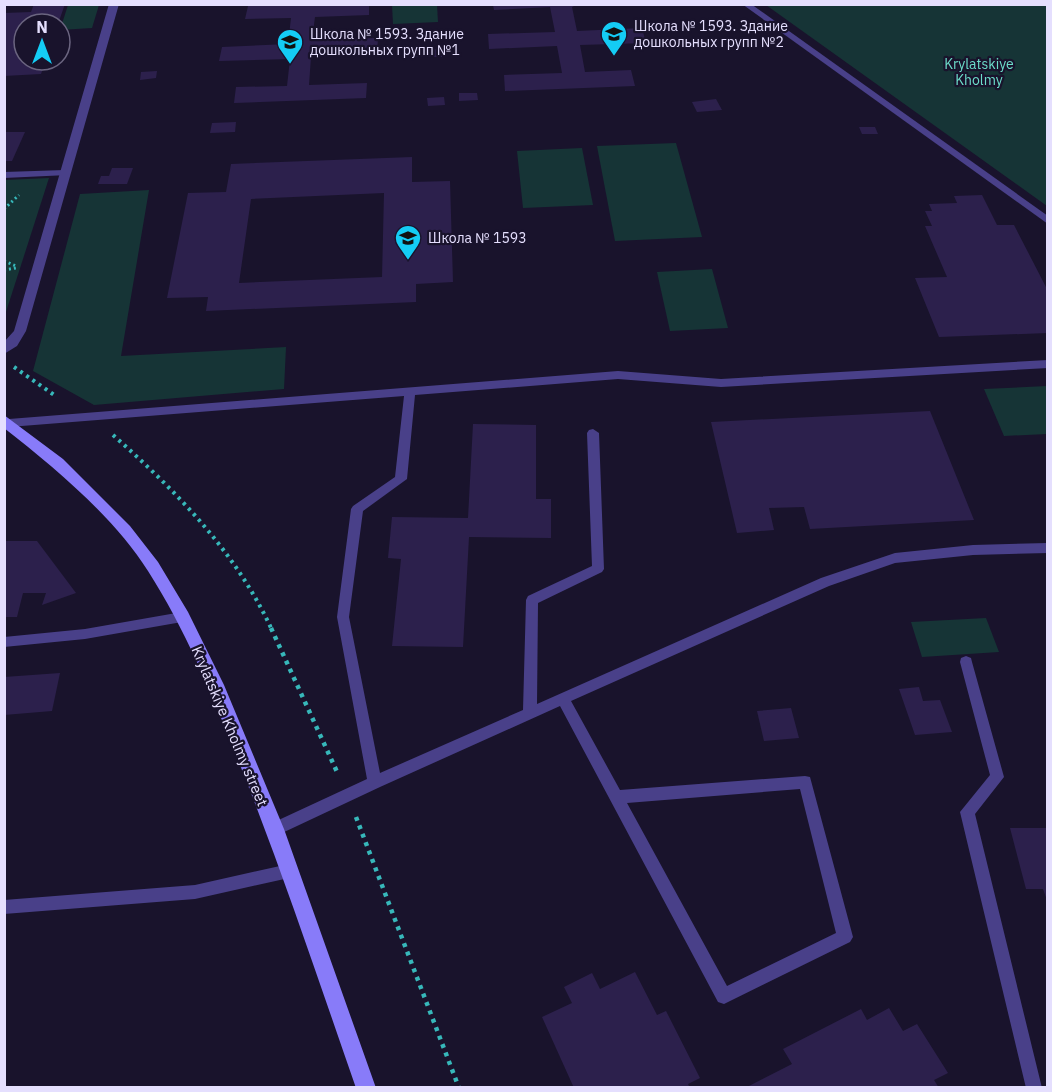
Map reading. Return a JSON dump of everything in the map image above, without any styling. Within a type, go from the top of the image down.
[{"type":"street","points":[[4,350],[20,331],[114,4]]},
{"type":"street","name":"Krylatskiye Kholmy street","points":[[7,421],[58,463],[125,531],[153,566],[182,616],[216,685],[274,829],[366,1088]]},
{"type":"lane","points":[[746,4],[1047,221]]},
{"type":"lane","points":[[4,175],[65,173]]},
{"type":"lane","points":[[7,421],[618,375],[720,383],[1047,364]]},
{"type":"lane","points":[[375,782],[343,617],[357,509],[401,479],[410,391]]},
{"type":"lane","points":[[530,713],[531,600],[598,569],[593,433]]},
{"type":"lane","points":[[274,829],[825,582],[895,558],[973,550],[1047,548]]},
{"type":"lane","points":[[4,642],[85,634],[182,616]]},
{"type":"lane","points":[[966,662],[997,777],[968,812],[1034,1088]]},
{"type":"lane","points":[[563,698],[616,797],[724,996],[845,937],[805,782],[616,797]]},
{"type":"lane","points":[[4,908],[195,892],[289,871]]},
{"type":"path","points":[[4,261],[20,267]]},
{"type":"path","points":[[111,433],[166,482],[236,564],[268,621],[348,795],[459,1088]]},
{"type":"green space","points":[[68,5],[99,5],[92,28],[72,29],[72,12],[66,12]]},
{"type":"green space","points":[[392,5],[437,5],[438,22],[393,24]]},
{"type":"green space","name":"Krylatskiye Kholmy","points":[[766,5],[1047,5],[1047,206]]},
{"type":"green space","points":[[676,143],[702,237],[615,241],[597,146]]},
{"type":"green space","points":[[582,148],[593,205],[523,208],[517,151]]},
{"type":"green space","points":[[49,178],[5,315],[5,180]]},
{"type":"green space","points":[[149,190],[121,356],[286,347],[284,389],[94,405],[33,371],[80,194]]},
{"type":"green space","points":[[712,269],[728,328],[670,331],[657,272]]},
{"type":"green space","points":[[1047,386],[1047,434],[1004,436],[984,389]]},
{"type":"green space","points":[[986,618],[999,652],[922,657],[911,622]]},
{"type":"building","points":[[34,4],[65,4],[62,12],[31,12]]},
{"type":"building","points":[[369,4],[369,15],[315,17],[312,40],[378,38],[377,54],[311,57],[309,85],[367,83],[366,98],[234,103],[236,87],[287,86],[290,59],[219,61],[222,47],[288,44],[291,18],[245,19],[248,6]]},
{"type":"building","points":[[493,5],[576,5],[572,7],[577,31],[642,28],[646,43],[580,45],[585,72],[631,70],[635,86],[505,91],[504,75],[562,73],[557,46],[489,49],[488,34],[555,32],[550,7],[494,10]]},
{"type":"building","points":[[4,13],[12,13],[12,72],[42,72],[41,74],[4,76]]},
{"type":"building","points":[[442,49],[442,57],[413,57],[413,50]]},
{"type":"building","points":[[157,71],[156,78],[140,80],[141,72]]},
{"type":"building","points":[[459,93],[477,93],[478,100],[459,101]]},
{"type":"building","points":[[444,97],[445,105],[428,106],[427,98]]},
{"type":"building","points":[[716,99],[722,110],[697,112],[692,102]]},
{"type":"building","points":[[236,122],[235,132],[210,133],[212,123]]},
{"type":"building","points":[[859,127],[875,127],[878,134],[862,134]]},
{"type":"building","points":[[4,132],[25,132],[12,161],[4,161]]},
{"type":"building","points":[[412,157],[412,182],[450,181],[453,282],[416,284],[416,302],[206,311],[208,297],[167,298],[188,193],[226,192],[231,164]],"holes":[[[384,193],[382,277],[239,283],[251,199]]]},
{"type":"building","points":[[112,168],[133,168],[127,184],[98,184],[101,176],[109,176]]},
{"type":"building","points":[[982,195],[997,225],[1014,225],[1048,291],[1048,333],[939,337],[915,278],[947,277],[925,226],[932,226],[925,211],[932,211],[929,204],[957,203],[954,196]]},
{"type":"building","points":[[930,411],[974,520],[810,529],[804,507],[769,508],[774,530],[737,533],[711,422]]},
{"type":"building","points":[[473,424],[536,425],[536,499],[551,499],[551,538],[469,537],[463,647],[392,646],[401,559],[388,558],[392,517],[468,518]]},
{"type":"building","points":[[4,541],[37,541],[76,593],[42,605],[46,593],[23,593],[17,617],[4,617]]},
{"type":"building","points":[[60,673],[52,711],[4,715],[4,677]]},
{"type":"building","points":[[919,687],[923,701],[940,700],[952,732],[915,735],[899,689]]},
{"type":"building","points":[[791,708],[799,738],[764,741],[757,711]]},
{"type":"building","points":[[1010,828],[1048,828],[1048,903],[1043,889],[1026,889]]},
{"type":"building","points":[[635,972],[657,1015],[666,1011],[700,1078],[688,1084],[690,1088],[574,1088],[542,1017],[572,1003],[564,987],[592,973],[600,989]]},
{"type":"building","points":[[889,1008],[903,1031],[917,1024],[948,1073],[934,1080],[939,1088],[745,1088],[792,1064],[783,1049],[861,1009],[867,1020]]},
{"type":"place","name":"Школа № 1593. Здание дошкольных групп №2","points":[[614,57]]},
{"type":"place","name":"Школа № 1593. Здание дошкольных групп №1","points":[[290,65]]},
{"type":"place","name":"Школа № 1593","points":[[408,261]]}]
